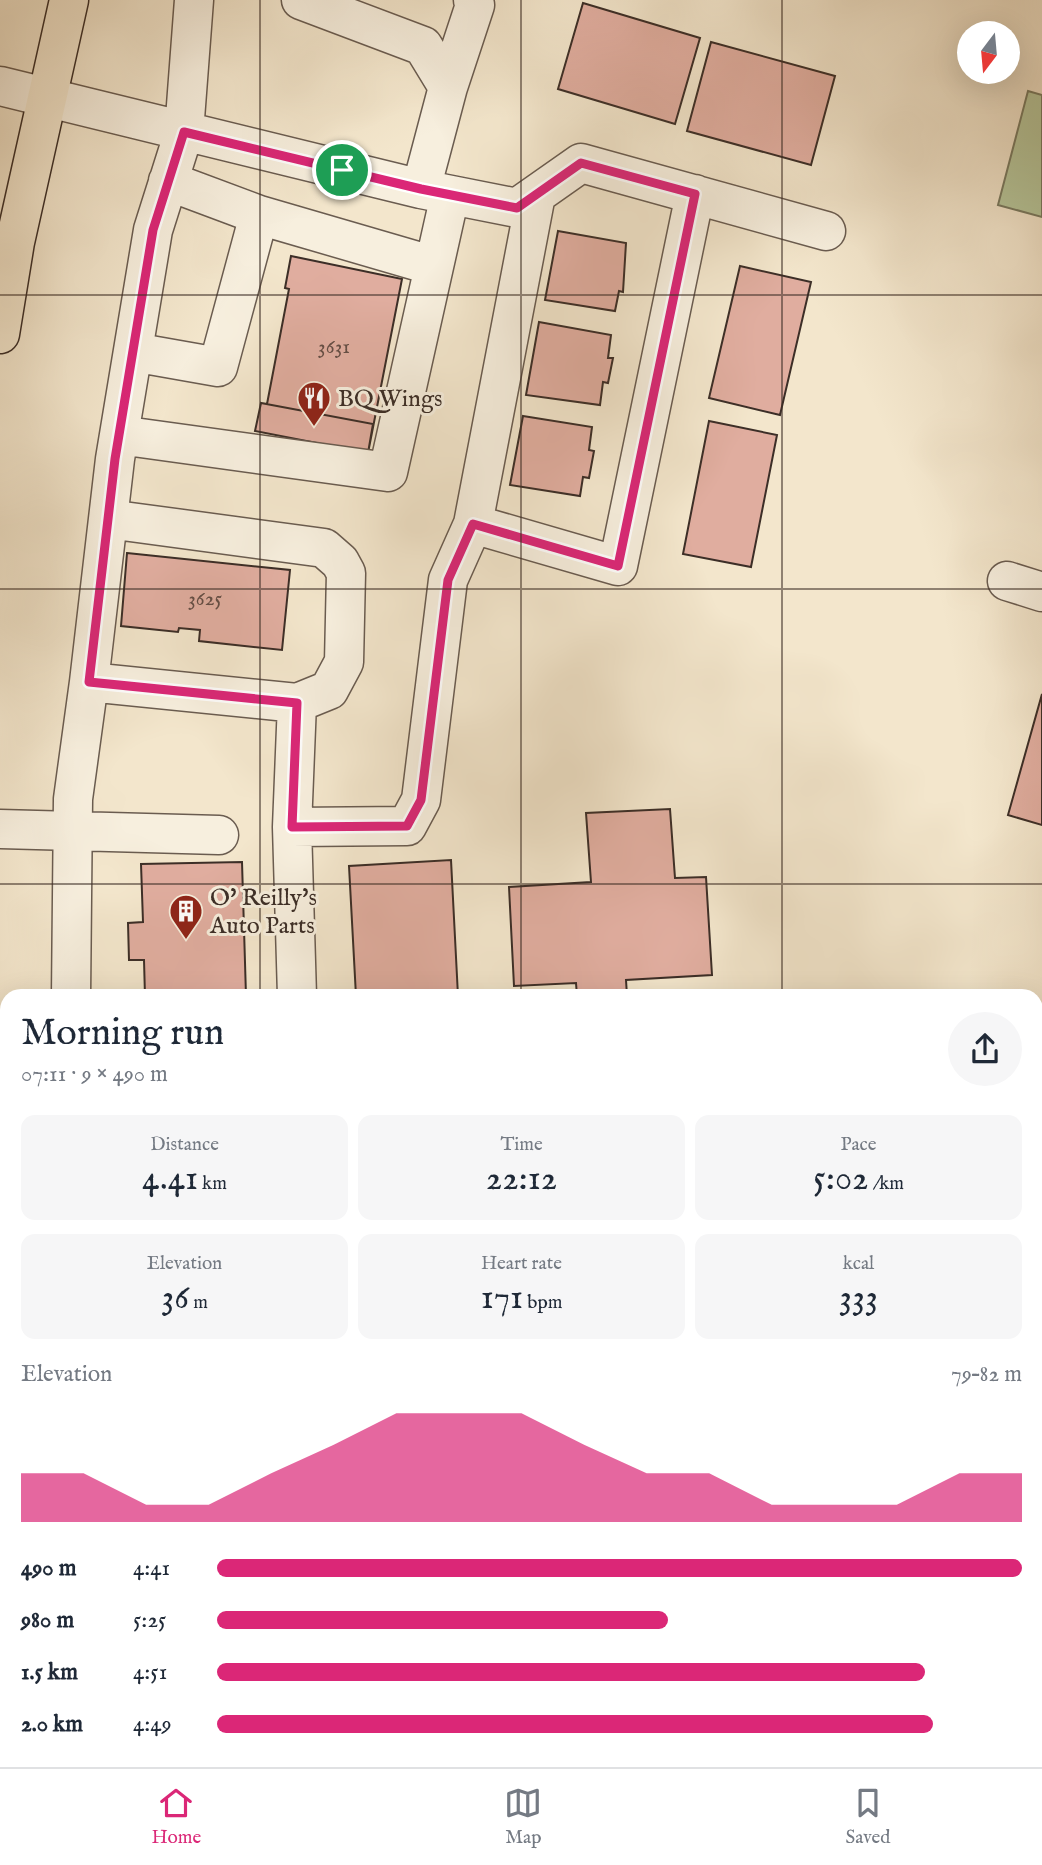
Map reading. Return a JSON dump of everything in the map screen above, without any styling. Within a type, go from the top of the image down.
[{"type":"highway","points":[[0,334],[15,242],[69,0]]},
{"type":"street","points":[[71,989],[73,799],[119,435],[153,230],[184,132],[194,0]]},
{"type":"street","points":[[301,0],[423,46],[448,87]]},
{"type":"street","points":[[119,435],[388,472],[434,267],[436,192],[448,87],[475,5],[473,0]]},
{"type":"street","points":[[0,86],[436,192],[517,208],[581,163],[826,231]]},
{"type":"street","points":[[169,181],[260,215],[434,267]]},
{"type":"street","points":[[473,524],[618,566],[695,194]]},
{"type":"street","points":[[292,827],[407,826],[421,800],[448,580],[473,524],[536,195]]},
{"type":"street","points":[[133,352],[218,367],[260,215]]},
{"type":"street","points":[[89,682],[297,703],[329,690],[344,662],[346,573],[340,562],[324,548],[108,519]]},
{"type":"street","points":[[297,703],[292,827],[297,989]]},
{"type":"street","points":[[0,829],[219,835]]},
{"type":"green space","points":[[1028,91],[1042,95],[1042,217],[998,205]]},
{"type":"building","points":[[583,3],[700,38],[675,124],[558,89]]},
{"type":"building","points":[[711,42],[835,76],[811,165],[687,131]]},
{"type":"building","points":[[558,231],[626,243],[623,292],[619,291],[615,311],[545,300]]},
{"type":"building","points":[[291,256],[402,279],[368,453],[255,431],[261,403],[267,404],[289,289],[285,288]]},
{"type":"building","points":[[740,266],[811,282],[780,415],[709,398]]},
{"type":"building","points":[[539,322],[611,335],[608,358],[613,358],[608,383],[603,382],[600,405],[526,395]]},
{"type":"building","name":"BQ Wings","points":[[261,403],[373,424],[368,453],[255,431]]},
{"type":"building","points":[[523,416],[592,427],[589,450],[594,451],[589,478],[583,477],[580,496],[510,485]]},
{"type":"building","points":[[709,421],[777,435],[751,567],[683,554]]},
{"type":"building","points":[[127,553],[290,570],[282,650],[199,641],[200,630],[179,628],[178,632],[121,626]]},
{"type":"building","points":[[1042,694],[1042,825],[1008,815]]},
{"type":"building","points":[[670,809],[675,878],[706,877],[712,975],[626,980],[627,989],[576,989],[576,983],[514,986],[509,887],[591,882],[586,813]]},
{"type":"building","points":[[451,860],[458,989],[356,989],[349,866]]},
{"type":"building","name":"O' Reilly's Auto Parts","points":[[242,862],[246,989],[145,989],[144,960],[129,960],[128,923],[143,922],[141,864]]},
{"type":"place","name":"BQ Wings","points":[[314,428]]},
{"type":"place","name":"O' Reilly's Auto Parts","points":[[186,941]]},
{"type":"route","points":[[184,132],[342,170],[517,208],[581,163],[695,194],[618,566],[473,524],[448,580],[421,800],[407,826],[292,827],[297,703],[89,682],[115,459],[153,230],[184,132]]}]
